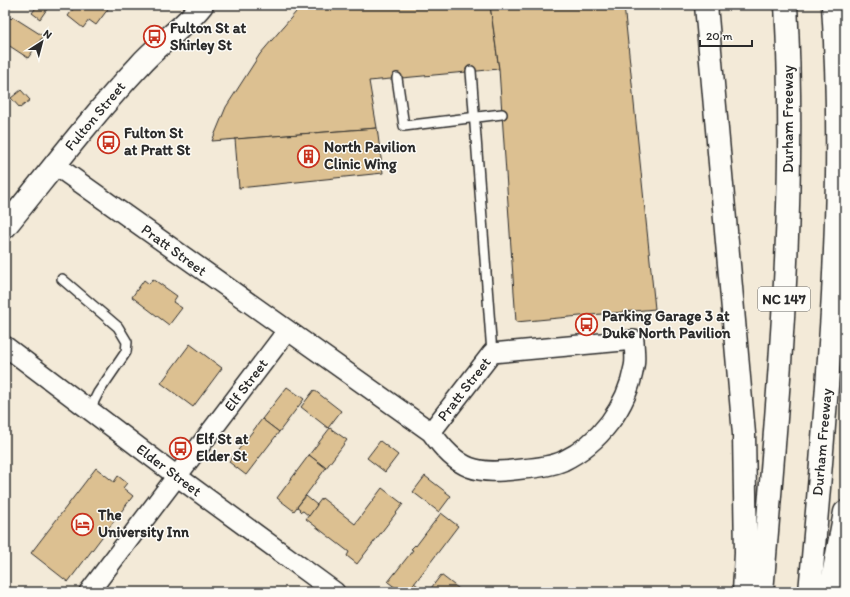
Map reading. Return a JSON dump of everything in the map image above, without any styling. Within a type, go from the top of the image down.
[{"type":"main road","points":[[706,5],[744,434],[746,553],[744,592]]},
{"type":"main road","name":"Durham Freeway","points":[[762,592],[779,382],[787,239],[789,146],[786,5]]},
{"type":"main road","name":"Durham Freeway","points":[[810,592],[834,294],[838,213],[839,136],[833,5]]},
{"type":"main road","name":"Fulton Street","points":[[5,227],[140,64],[199,7]]},
{"type":"main road","points":[[830,592],[845,512]]},
{"type":"street","name":"Pratt Street","points":[[55,165],[431,432],[441,447],[462,465],[477,470],[495,473],[532,468],[563,461],[590,444],[610,423],[626,396],[635,366],[634,340],[492,353],[431,432]]},
{"type":"street","name":"Elf Street","points":[[89,592],[178,477],[287,331]]},
{"type":"street","name":"Elder Street","points":[[5,346],[178,477],[335,592]]},
{"type":"lane","points":[[471,71],[492,353]]},
{"type":"lane","points":[[397,78],[404,126],[502,114]]},
{"type":"lane","points":[[62,279],[118,327],[127,342],[126,352],[98,393],[90,409]]},
{"type":"building","points":[[38,5],[47,9],[40,19],[32,13]]},
{"type":"building","points":[[76,5],[111,5],[96,25],[89,20],[83,28],[68,16]]},
{"type":"building","points":[[302,5],[490,5],[499,69],[369,81],[377,128],[212,141],[226,107],[260,54]]},
{"type":"building","points":[[490,5],[624,5],[655,309],[516,322],[499,69]]},
{"type":"building","points":[[8,16],[11,19],[13,17],[43,36],[28,58],[5,43],[5,20]]},
{"type":"building","points":[[21,90],[30,100],[20,108],[11,98]]},
{"type":"building","name":"North Pavilion Clinic Wing","points":[[377,128],[383,173],[239,188],[235,139]]},
{"type":"building","points":[[153,279],[177,296],[173,302],[182,308],[169,325],[132,297],[144,280],[149,284]]},
{"type":"building","points":[[190,344],[222,368],[193,407],[161,383]]},
{"type":"building","points":[[287,387],[304,399],[279,432],[262,419]]},
{"type":"building","points":[[314,390],[341,411],[328,428],[301,407]]},
{"type":"building","points":[[262,419],[279,432],[246,475],[229,462]]},
{"type":"building","points":[[330,428],[347,440],[326,468],[309,455]]},
{"type":"building","points":[[380,441],[398,455],[385,472],[367,458]]},
{"type":"building","points":[[309,455],[326,468],[294,511],[277,498]]},
{"type":"building","name":"The University Inn","points":[[96,468],[114,482],[118,476],[127,483],[123,488],[133,496],[68,582],[31,553]]},
{"type":"building","points":[[425,476],[451,496],[439,512],[413,492]]},
{"type":"building","points":[[382,488],[403,504],[357,564],[347,556],[349,552],[306,519],[322,498],[355,524]]},
{"type":"building","points":[[306,496],[317,505],[309,516],[303,511],[301,512],[297,507]]},
{"type":"building","points":[[441,513],[458,526],[408,592],[401,592],[388,582],[413,550],[411,549],[415,545],[416,546]]},
{"type":"building","points":[[441,575],[463,592],[428,592]]},
{"type":"building","points":[[414,583],[426,592],[408,592]]},
{"type":"place","name":"Fulton St at Shirley St","points":[[155,37]]},
{"type":"place","name":"Fulton St at Pratt St","points":[[109,142]]},
{"type":"place","name":"North Pavilion Clinic Wing","points":[[308,156]]},
{"type":"place","name":"Parking Garage 3 at Duke North Pavilion","points":[[586,325]]},
{"type":"place","name":"Elf St at Elder St","points":[[181,448]]},
{"type":"place","name":"The University Inn","points":[[82,524]]}]
